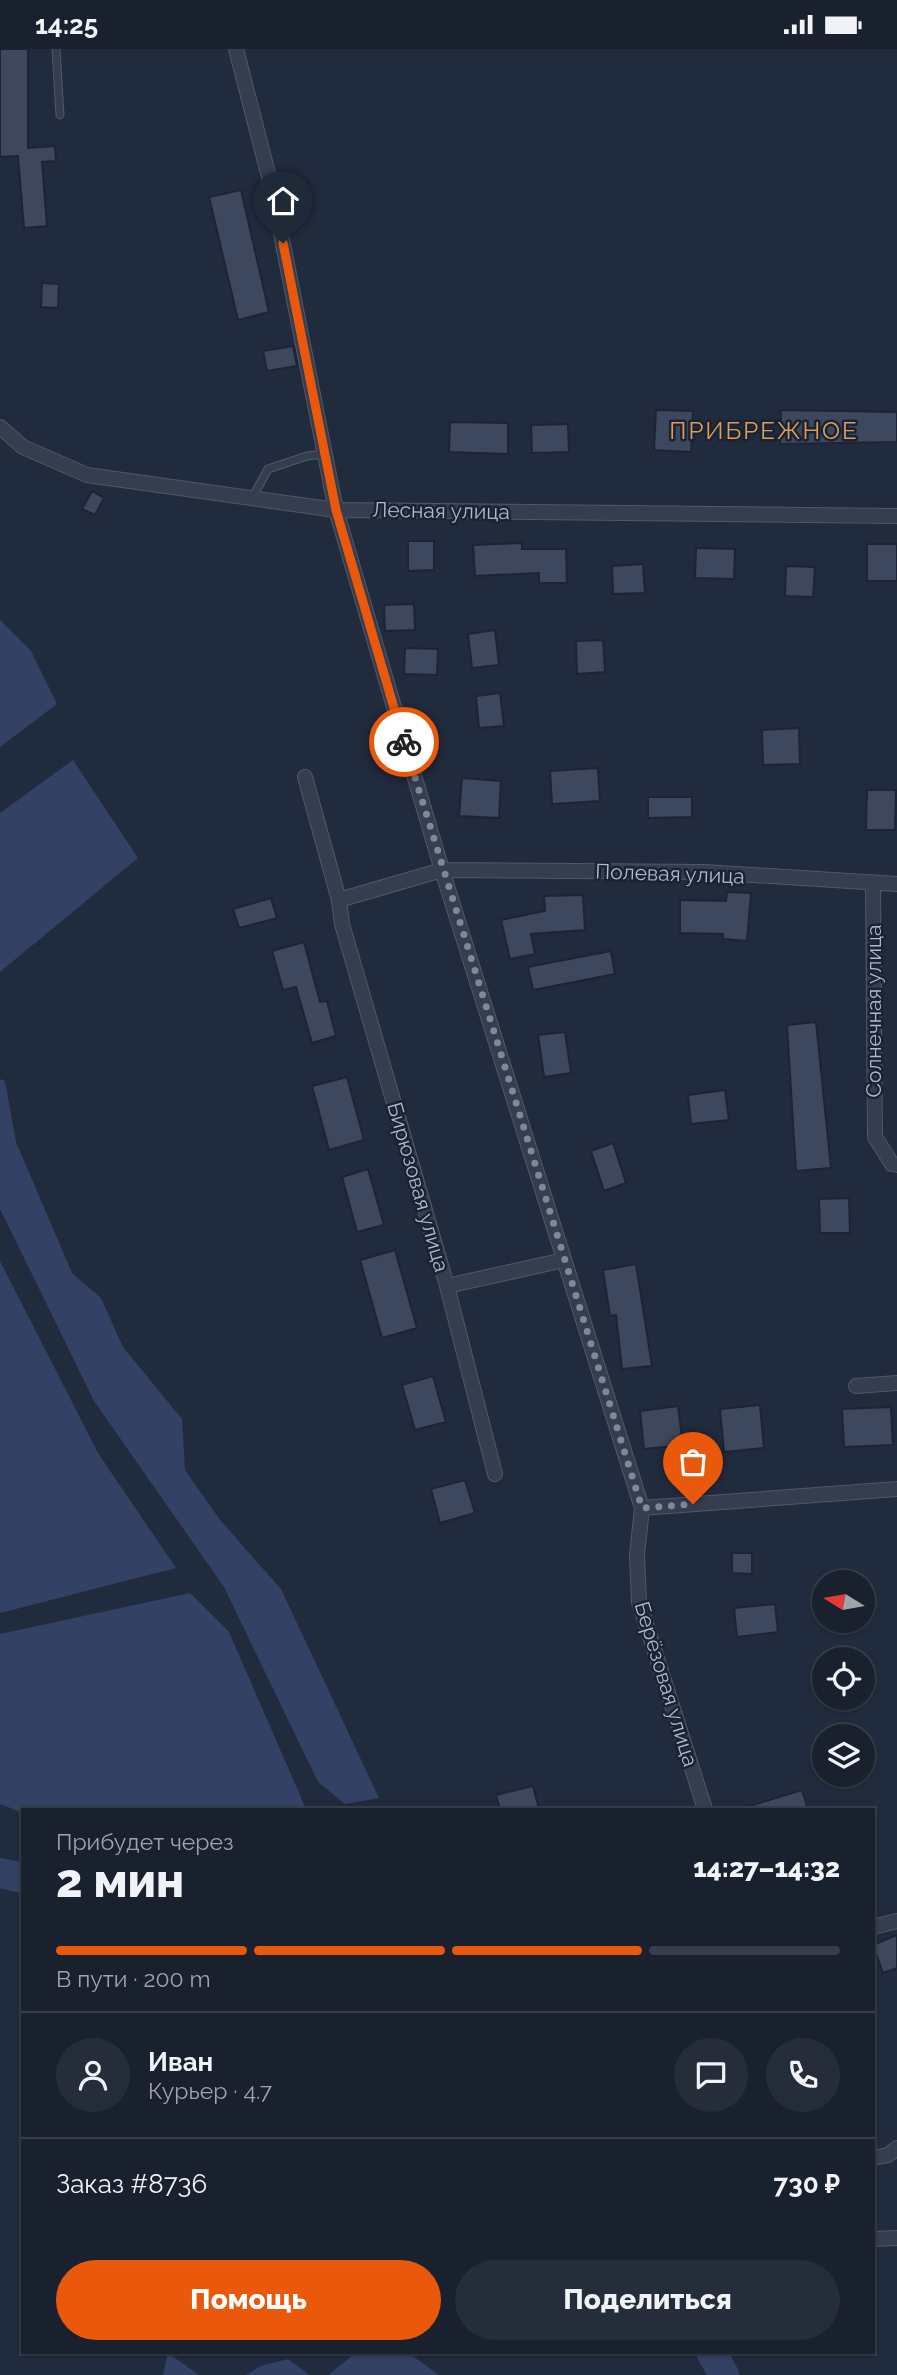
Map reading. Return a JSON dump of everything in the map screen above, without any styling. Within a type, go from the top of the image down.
[{"type":"street","name":"Берёзовая улица","points":[[236,49],[272,189],[336,510],[442,870],[642,1508],[637,1555],[639,1602],[705,1808]]},
{"type":"street","name":"Лесная улица","points":[[0,427],[23,447],[87,475],[336,510],[897,516]]},
{"type":"street","name":"Бирюзовая улица","points":[[305,777],[339,899],[342,924],[447,1286],[495,1475]]},
{"type":"street","name":"Полевая улица","points":[[442,870],[704,873],[897,884]]},
{"type":"street","points":[[339,899],[442,870]]},
{"type":"street","name":"Солнечная улица","points":[[873,884],[875,1137],[892,1164],[897,1165]]},
{"type":"street","points":[[447,1286],[564,1260]]},
{"type":"street","points":[[856,1386],[897,1383]]},
{"type":"street","points":[[642,1508],[897,1489]]},
{"type":"street","points":[[875,1926],[897,1921]]},
{"type":"street","points":[[875,2158],[888,2155],[897,2148]]},
{"type":"street","points":[[875,2238],[897,2238]]},
{"type":"lane","points":[[56,49],[60,115]]},
{"type":"lane","points":[[252,498],[268,469],[307,456],[325,454]]},
{"type":"water","points":[[0,620],[31,651],[57,704],[0,747]]},
{"type":"water","points":[[73,760],[138,858],[0,972],[0,813]]},
{"type":"water","points":[[0,1079],[5,1081],[16,1142],[72,1273],[101,1298],[123,1347],[182,1419],[185,1470],[220,1520],[281,1589],[379,1798],[345,1804],[318,1782],[224,1587],[94,1401],[0,1209]]},
{"type":"water","points":[[0,1261],[98,1453],[176,1568],[0,1613]]},
{"type":"water","points":[[190,1593],[229,1632],[306,1808],[21,1808],[21,1812],[0,1804],[0,1634]]},
{"type":"water","points":[[169,2354],[199,2375],[163,2375]]},
{"type":"water","points":[[354,2354],[410,2354],[439,2375],[328,2375]]},
{"type":"water","points":[[288,2359],[309,2375],[246,2375],[261,2366]]},
{"type":"building","points":[[0,49],[28,49],[28,148],[55,146],[56,161],[42,162],[47,226],[24,228],[18,156],[0,157]]},
{"type":"building","points":[[241,190],[269,312],[238,320],[209,197]]},
{"type":"building","points":[[42,283],[59,284],[58,308],[41,307]]},
{"type":"building","points":[[293,346],[297,366],[267,371],[263,351]]},
{"type":"building","points":[[656,410],[693,411],[691,452],[654,450]]},
{"type":"building","points":[[781,410],[897,412],[897,442],[780,444]]},
{"type":"building","points":[[450,422],[508,423],[508,454],[449,452]]},
{"type":"building","points":[[568,424],[569,452],[532,453],[531,425]]},
{"type":"building","points":[[92,491],[104,498],[95,515],[82,509]]},
{"type":"building","points":[[408,541],[434,541],[434,570],[408,571]]},
{"type":"building","points":[[522,543],[522,549],[566,549],[567,583],[539,583],[539,573],[475,576],[473,545]]},
{"type":"building","points":[[867,544],[897,544],[897,581],[867,581]]},
{"type":"building","points":[[696,548],[735,549],[734,579],[695,578]]},
{"type":"building","points":[[643,564],[645,593],[613,594],[612,566]]},
{"type":"building","points":[[786,566],[815,567],[813,597],[785,596]]},
{"type":"building","points":[[414,604],[415,630],[385,631],[384,605]]},
{"type":"building","points":[[495,630],[499,665],[472,668],[468,634]]},
{"type":"building","points":[[603,640],[605,672],[577,674],[576,641]]},
{"type":"building","points":[[405,648],[438,649],[437,675],[404,674]]},
{"type":"building","points":[[500,693],[504,726],[479,728],[476,696]]},
{"type":"building","points":[[799,728],[800,764],[763,765],[762,730]]},
{"type":"building","points":[[598,768],[600,801],[552,804],[550,771]]},
{"type":"building","points":[[462,778],[501,781],[499,818],[459,816]]},
{"type":"building","points":[[867,790],[896,790],[895,830],[866,830]]},
{"type":"building","points":[[648,797],[692,797],[692,817],[648,818]]},
{"type":"building","points":[[727,892],[751,893],[747,941],[723,939],[723,934],[680,933],[680,900],[726,901]]},
{"type":"building","points":[[583,895],[585,930],[531,934],[535,954],[510,959],[501,920],[545,911],[544,896]]},
{"type":"building","points":[[271,898],[277,918],[239,928],[233,909]]},
{"type":"building","points":[[304,942],[320,1002],[327,1001],[336,1036],[312,1043],[296,987],[283,990],[272,951]]},
{"type":"building","points":[[611,951],[615,974],[533,990],[528,967]]},
{"type":"building","points":[[816,1022],[831,1168],[796,1171],[787,1025]]},
{"type":"building","points":[[565,1032],[571,1073],[544,1077],[538,1035]]},
{"type":"building","points":[[347,1077],[364,1140],[329,1150],[312,1086]]},
{"type":"building","points":[[725,1090],[729,1120],[691,1124],[688,1095]]},
{"type":"building","points":[[613,1143],[626,1183],[604,1191],[591,1151]]},
{"type":"building","points":[[368,1169],[384,1225],[357,1232],[342,1177]]},
{"type":"building","points":[[849,1198],[850,1233],[820,1233],[819,1199]]},
{"type":"building","points":[[395,1250],[417,1328],[382,1338],[360,1260]]},
{"type":"building","points":[[636,1264],[652,1366],[622,1369],[616,1315],[610,1316],[603,1270]]},
{"type":"building","points":[[433,1376],[446,1422],[415,1430],[402,1385]]},
{"type":"building","points":[[760,1405],[764,1448],[724,1452],[720,1409]]},
{"type":"building","points":[[678,1406],[683,1445],[644,1449],[640,1411]]},
{"type":"building","points":[[891,1407],[893,1445],[844,1447],[842,1409]]},
{"type":"building","points":[[465,1480],[475,1513],[440,1523],[431,1489]]},
{"type":"building","points":[[732,1553],[752,1553],[752,1574],[732,1573]]},
{"type":"building","points":[[775,1604],[778,1632],[737,1637],[734,1608]]},
{"type":"building","points":[[533,1786],[539,1808],[500,1808],[496,1795]]},
{"type":"building","points":[[802,1790],[808,1808],[750,1808]]},
{"type":"building","points":[[897,1935],[897,1968],[883,1973],[875,1944]]},
{"type":"waterway","points":[[0,1873],[21,1878]]},
{"type":"waterway","points":[[712,2354],[724,2375]]},
{"type":"way so far","points":[[404,742],[642,1508],[693,1504]]},
{"type":"district","name":"ПРИБРЕЖНОЕ","points":[[764,431]]},
{"type":"route","points":[[283,243],[336,510],[404,742]]}]
